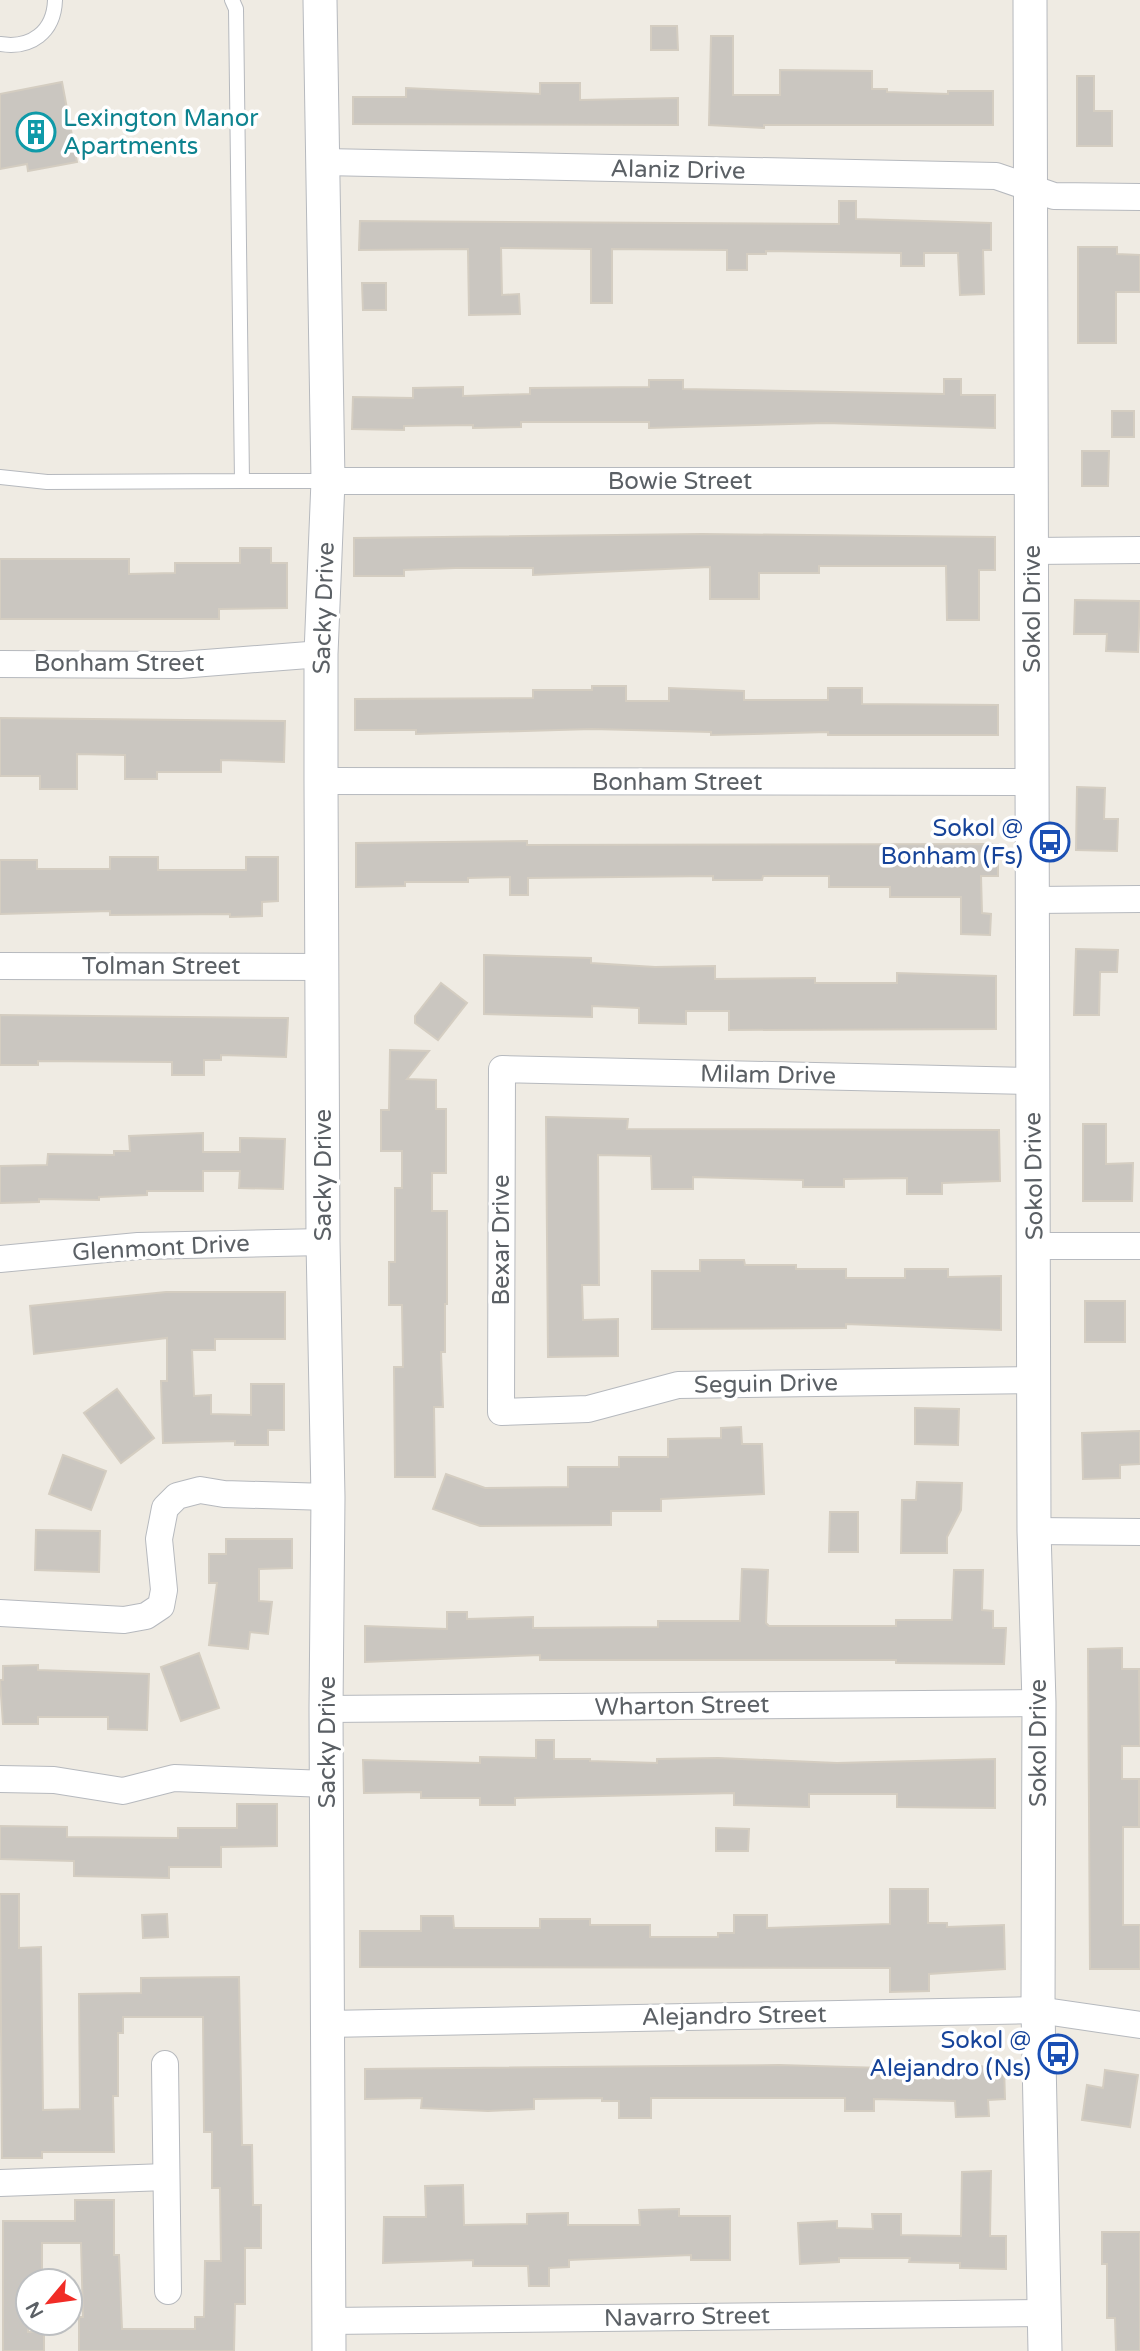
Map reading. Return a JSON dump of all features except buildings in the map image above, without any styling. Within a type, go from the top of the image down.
[{"type":"street","name":"Sacky Drive","points":[[320,0],[328,481],[321,654],[321,781],[323,1242],[328,1497],[326,1709],[329,2336]]},
{"type":"street","name":"Sokol Drive","points":[[1030,0],[1034,1531],[1039,1703],[1038,2010],[1045,2351]]},
{"type":"street","name":"Alaniz Drive","points":[[324,162],[996,176],[1054,197],[1140,197]]},
{"type":"street","name":"Bowie Street","points":[[328,481],[1032,481]]},
{"type":"street","points":[[1032,551],[1140,550]]},
{"type":"street","name":"Bonham Street","points":[[0,663],[180,665],[321,654]]},
{"type":"street","name":"Bonham Street","points":[[321,781],[1033,782]]},
{"type":"street","points":[[1034,900],[1140,899]]},
{"type":"street","name":"Tolman Street","points":[[0,966],[323,967]]},
{"type":"street","name":"Milam Drive","points":[[502,1069],[1033,1081]]},
{"type":"street","name":"Bexar Drive","points":[[501,1412],[502,1069]]},
{"type":"street","name":"Glenmont Drive","points":[[0,1259],[138,1246],[323,1242]]},
{"type":"street","points":[[1035,1246],[1140,1246]]},
{"type":"street","name":"Seguin Drive","points":[[501,1412],[589,1409],[678,1385],[1035,1380]]},
{"type":"street","points":[[0,1613],[124,1620],[146,1616],[161,1606],[164,1590],[159,1539],[165,1508],[177,1496],[200,1490],[224,1494],[328,1497]]},
{"type":"street","points":[[1034,1531],[1140,1532]]},
{"type":"street","name":"Wharton Street","points":[[326,1709],[1039,1703]]},
{"type":"street","points":[[0,1779],[54,1780],[122,1791],[174,1778],[327,1784]]},
{"type":"street","name":"Alejandro Street","points":[[327,2024],[1038,2010],[1140,2025]]},
{"type":"street","points":[[164,2064],[168,2291]]},
{"type":"street","points":[[0,2183],[166,2176]]},
{"type":"street","name":"Navarro Street","points":[[329,2336],[1046,2313]]},
{"type":"lane","points":[[0,44],[14,46],[39,37],[54,15],[55,0]]},
{"type":"lane","points":[[232,0],[236,9],[242,481]]},
{"type":"lane","points":[[0,477],[47,482],[328,481]]},
{"type":"place","name":"Lexington Manor Apartments","points":[[36,132]]},
{"type":"place","name":"Sokol @ Bonham (Fs)","points":[[1050,842]]},
{"type":"place","name":"Sokol @ Alejandro (Ns)","points":[[1058,2054]]}]
